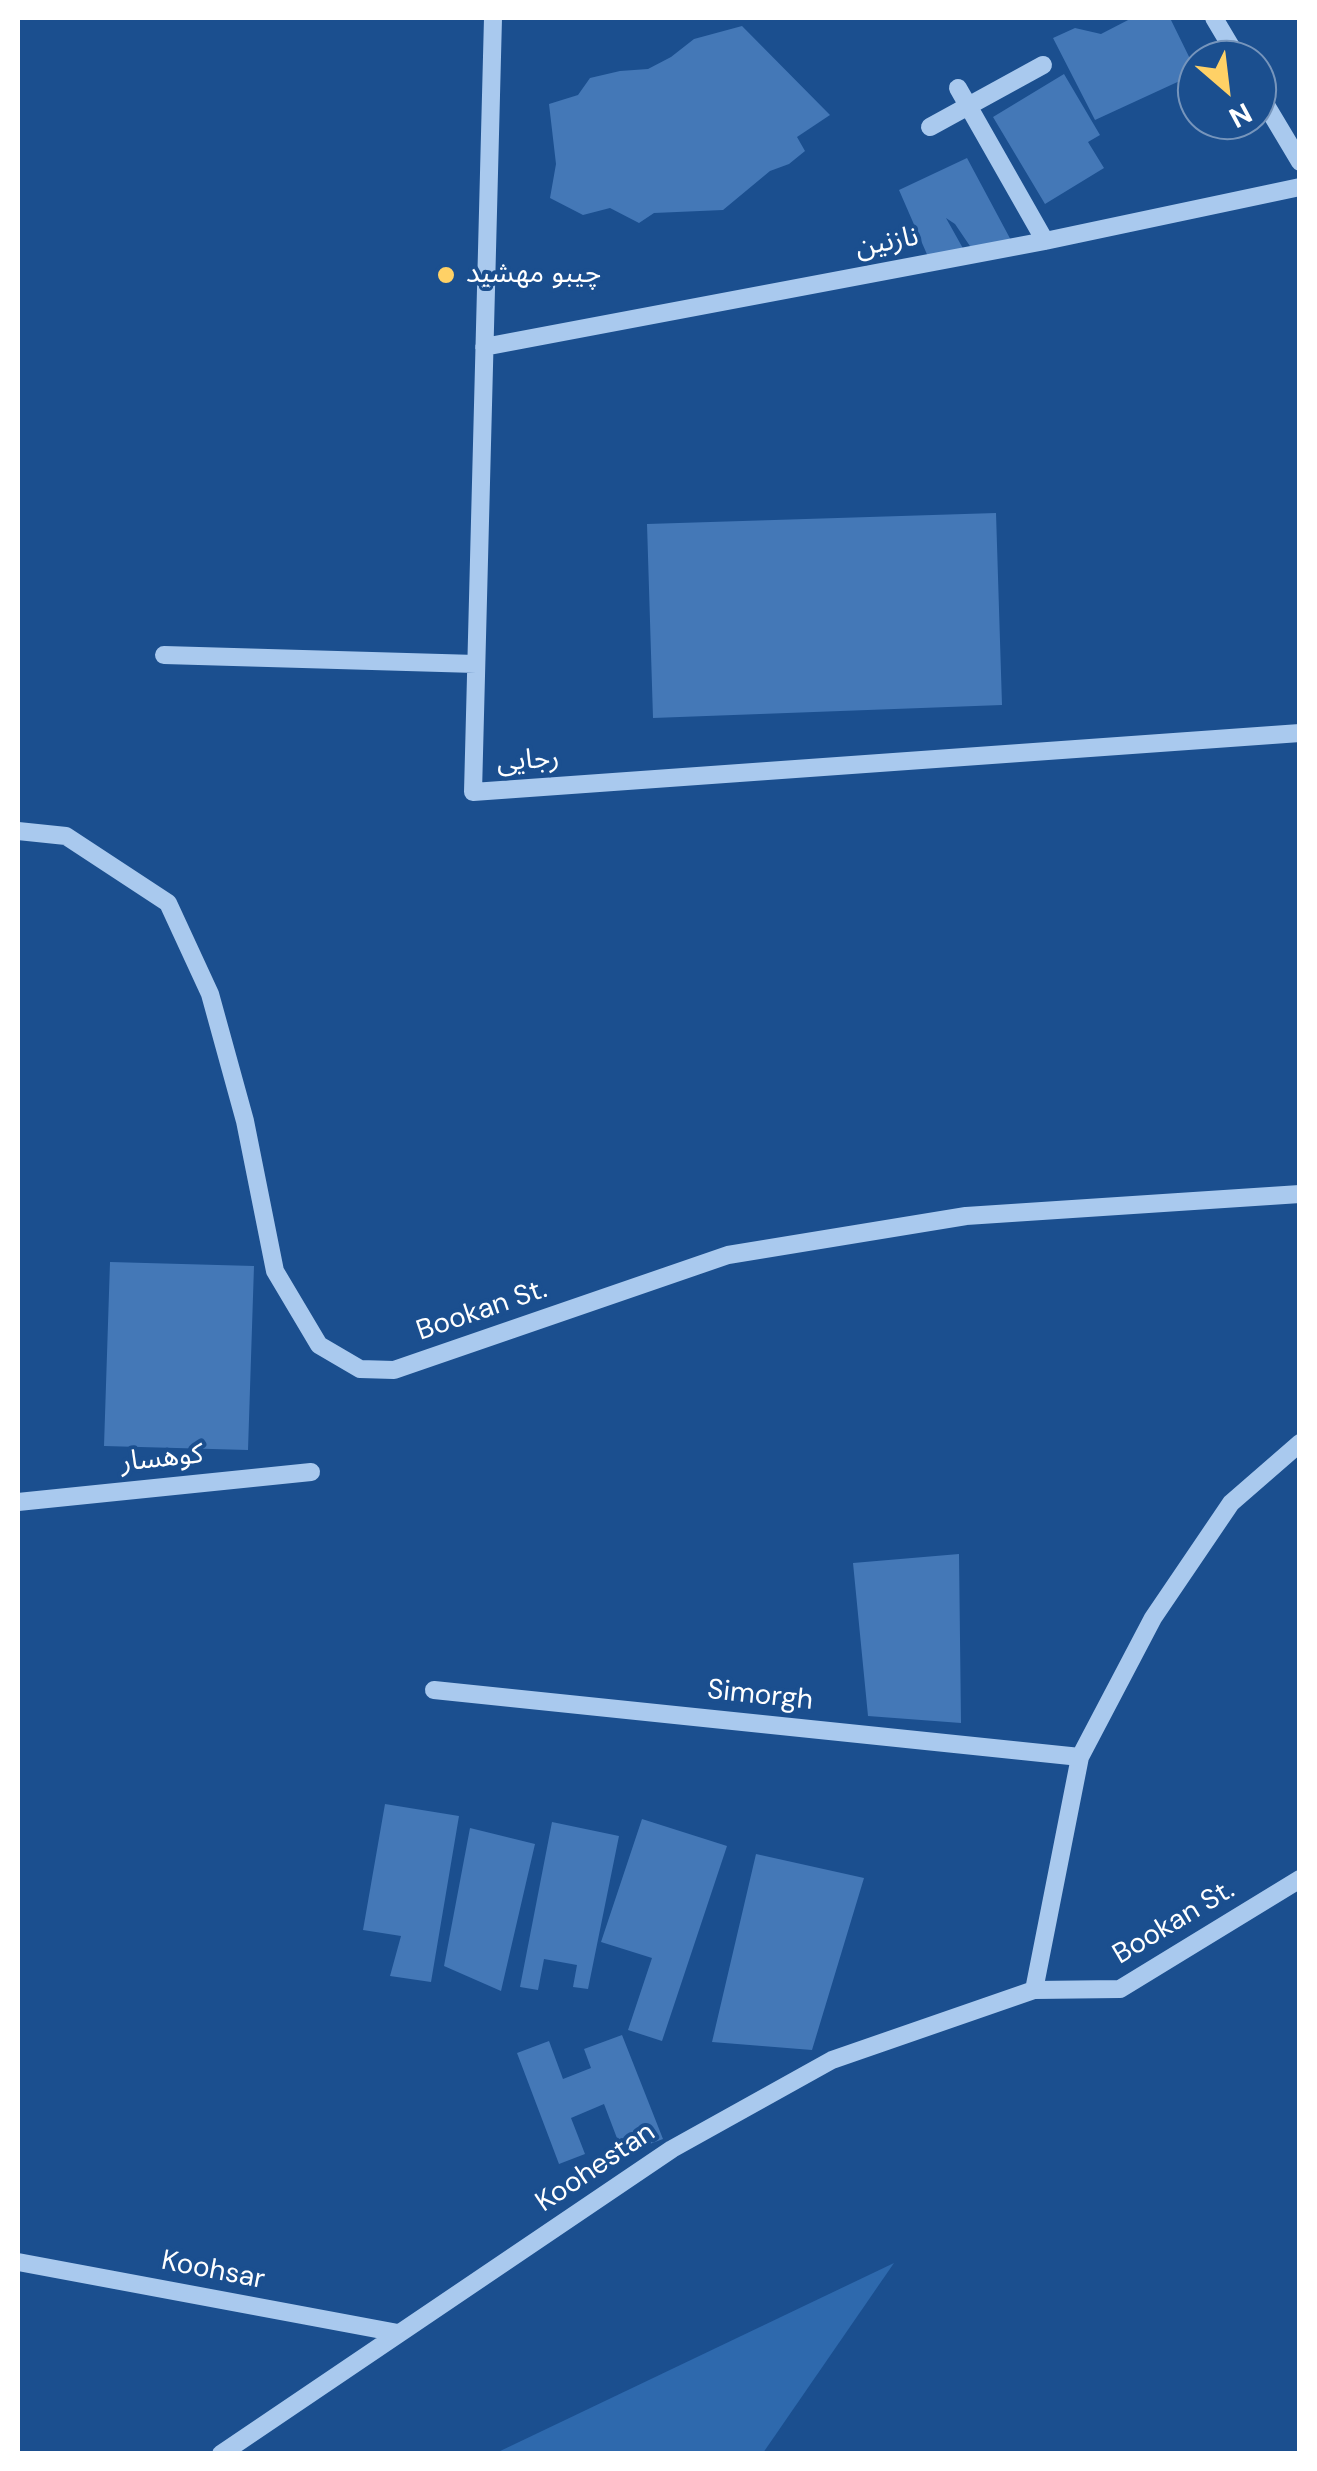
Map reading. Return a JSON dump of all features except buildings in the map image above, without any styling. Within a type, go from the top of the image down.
[{"type":"street","name":"رجایی","points":[[493,18],[473,792],[1300,733]]},
{"type":"street","points":[[1214,18],[1227,40]]},
{"type":"street","points":[[930,127],[1043,65]]},
{"type":"street","points":[[958,88],[1045,241]]},
{"type":"street","points":[[1277,123],[1300,162]]},
{"type":"street","name":"نازنین","points":[[484,347],[1045,241],[1300,187]]},
{"type":"street","points":[[164,655],[476,664]]},
{"type":"street","name":"Bookan St.","points":[[18,832],[66,836],[168,903],[210,994],[245,1120],[276,1272],[319,1344],[360,1369],[394,1370],[728,1255],[966,1216],[1300,1194]]},
{"type":"street","points":[[1034,1990],[1080,1757],[1152,1618],[1231,1503],[1300,1443]]},
{"type":"street","name":"کوهسار","points":[[18,1502],[312,1472]]},
{"type":"street","name":"Simorgh","points":[[434,1690],[1080,1757]]},
{"type":"street","name":"Bookan St.","points":[[1034,1990],[1120,1989],[1300,1879]]},
{"type":"street","name":"Koohestan","points":[[222,2454],[672,2149],[832,2060],[1034,1990]]},
{"type":"street","name":"Koohsar","points":[[18,2262],[398,2334]]},
{"type":"shaded area","points":[[894,2263],[763,2453],[496,2453]]},
{"type":"place","name":"چیبو مهشید","points":[[446,275]]}]
